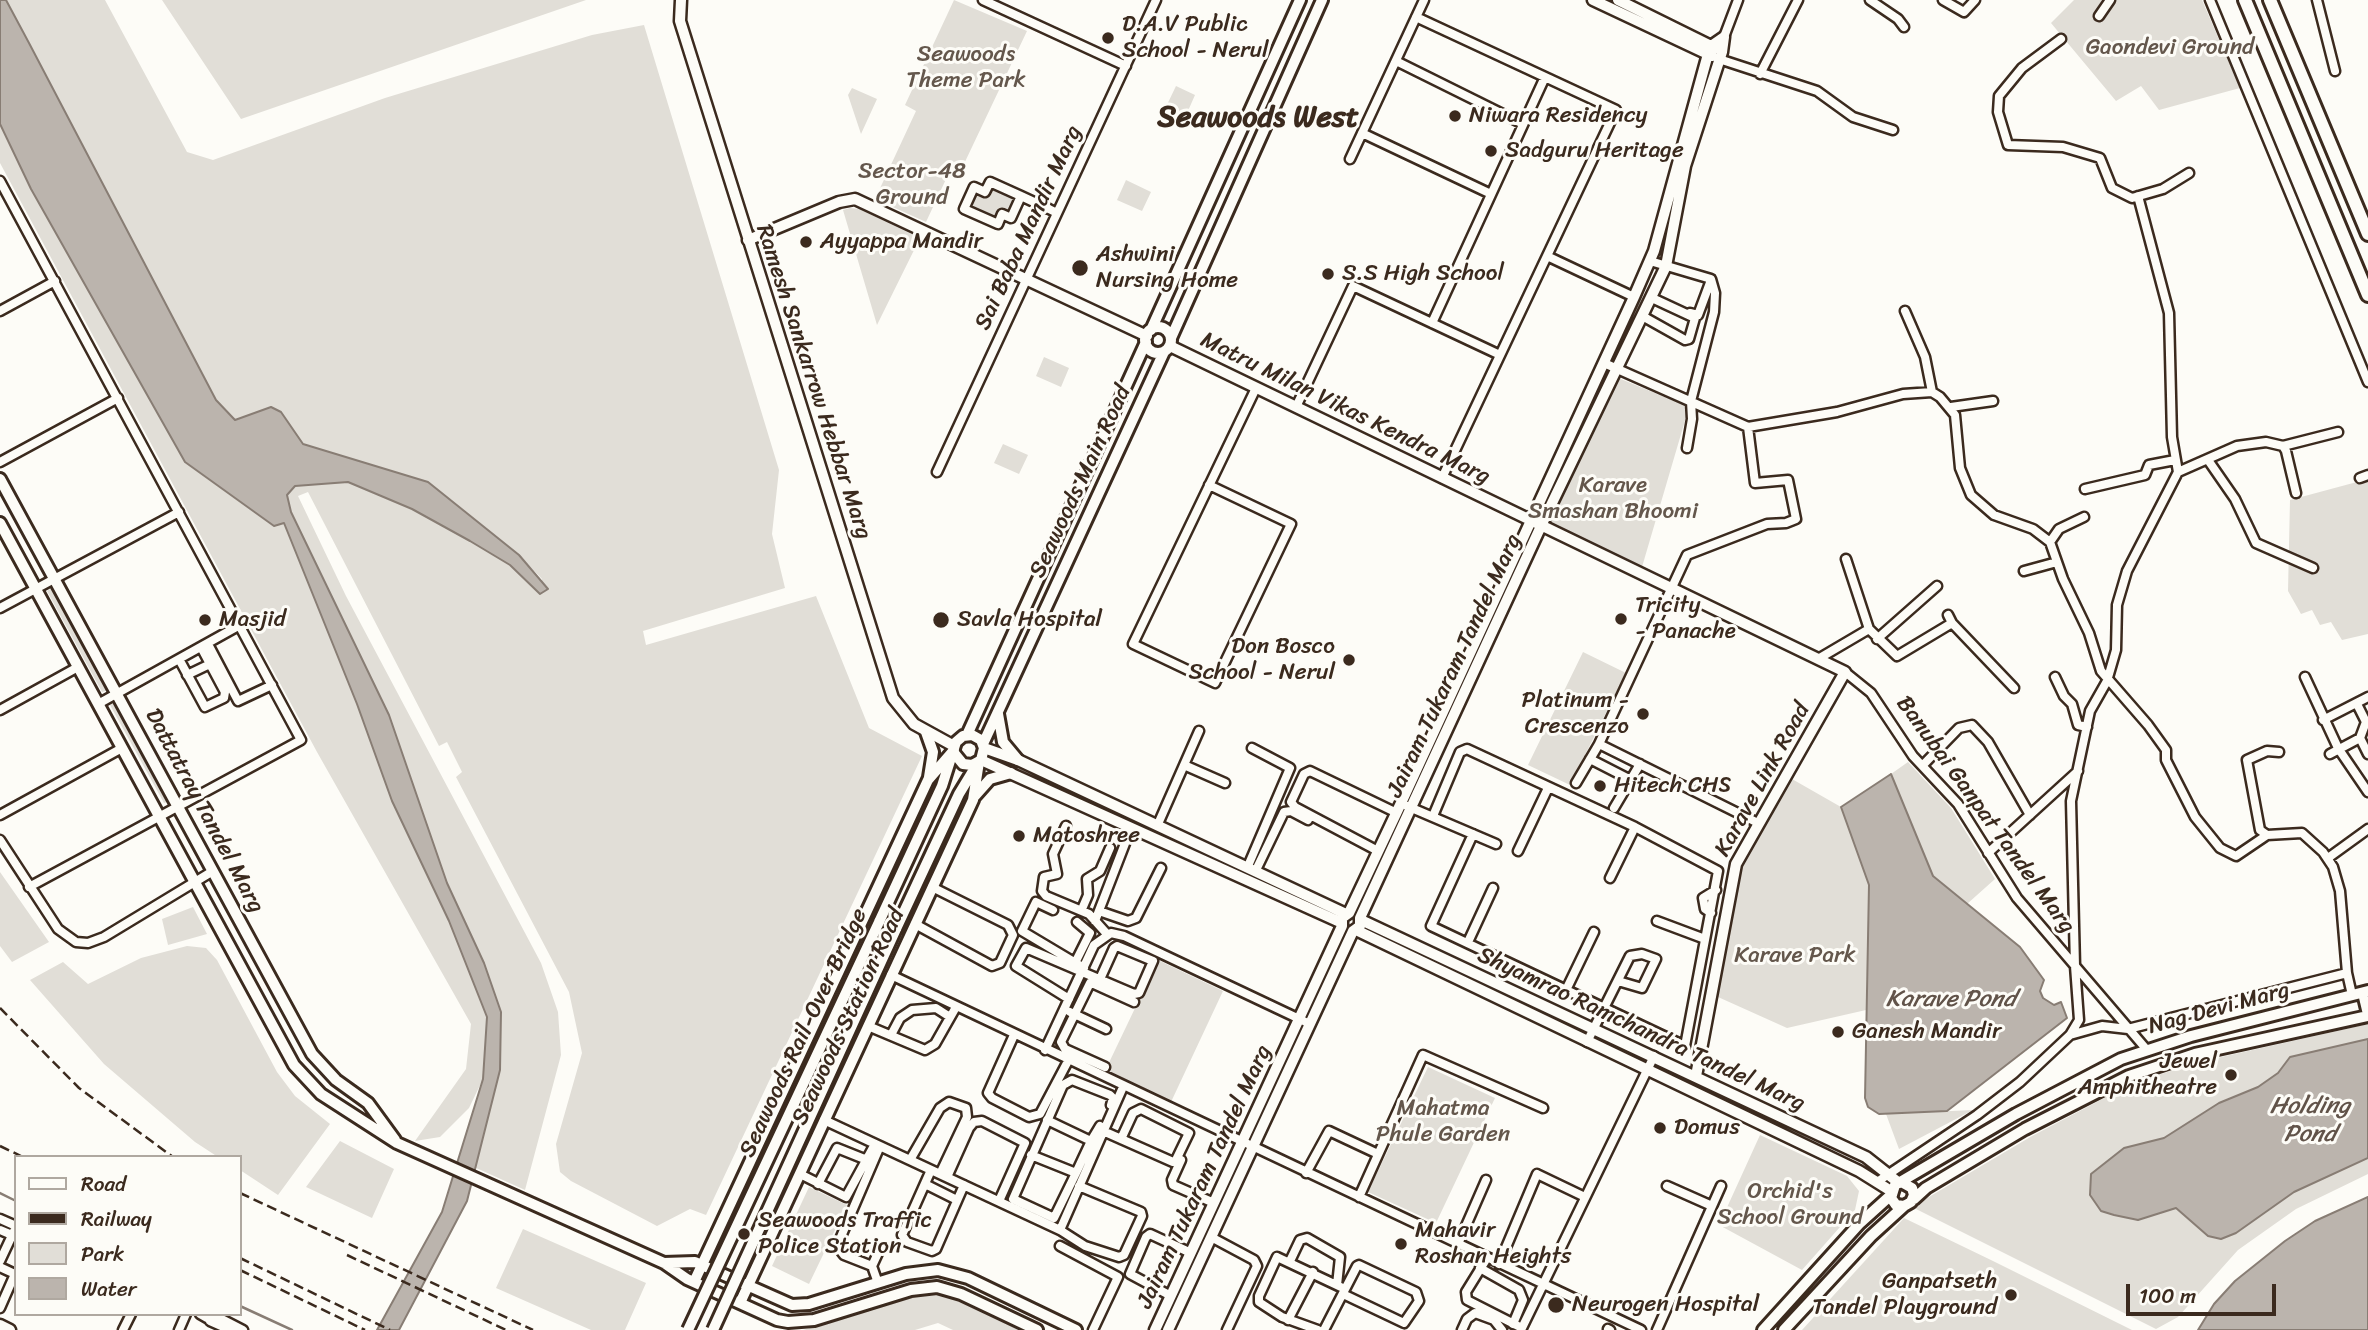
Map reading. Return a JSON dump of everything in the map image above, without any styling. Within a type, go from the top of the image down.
[{"type":"main road","name":"Seawoods Main Road","points":[[967,735],[1300,0]]},
{"type":"main road","name":"Seawoods Main Road","points":[[984,746],[1168,345],[1322,0]]},
{"type":"main road","points":[[2245,0],[2368,295]]},
{"type":"main road","points":[[2270,0],[2368,234]]},
{"type":"main road","points":[[1163,328],[1168,345],[1153,352],[1148,336],[1163,328]]},
{"type":"main road","name":"Dattatray Tandel Marg","points":[[0,479],[312,1054],[336,1080],[368,1103],[397,1143]]},
{"type":"main road","name":"Dattatray Tandel Marg","points":[[0,523],[294,1065],[321,1094],[397,1143],[664,1263]]},
{"type":"main road","points":[[998,711],[1000,735],[1018,760]]},
{"type":"main road","points":[[926,732],[933,752],[928,780]]},
{"type":"main road","points":[[967,735],[977,737],[984,746],[979,762],[963,764],[954,750],[967,735]]},
{"type":"main road","name":"Seawoods Station Road","points":[[694,1282],[928,780],[954,750]]},
{"type":"main road","name":"Seawoods Rail-Over Bridge","points":[[688,1330],[943,786],[954,750]]},
{"type":"main road","name":"Seawoods Station Road","points":[[740,1303],[973,800],[979,762]]},
{"type":"main road","name":"Seawoods Rail-Over Bridge","points":[[713,1330],[895,929],[959,794],[979,762]]},
{"type":"main road","points":[[973,800],[990,779],[1011,774]]},
{"type":"main road","points":[[2361,993],[2368,1015]]},
{"type":"main road","name":"Nag Devi Marg","points":[[1763,1330],[1860,1223],[1896,1188],[2016,1114],[2121,1059],[2361,993]]},
{"type":"main road","name":"Nag Devi Marg","points":[[1784,1330],[1871,1236],[1909,1202],[1926,1188],[2025,1129],[2129,1076],[2195,1054],[2368,1015]]},
{"type":"main road","points":[[1896,1188],[1912,1188],[1909,1202],[1896,1205],[1896,1188]]},
{"type":"main road","points":[[664,1263],[695,1262],[747,1287],[799,1305],[922,1271],[954,1273],[1076,1330]]},
{"type":"main road","points":[[664,1263],[694,1282],[788,1322],[814,1320],[911,1290],[937,1287],[961,1294],[1037,1330]]},
{"type":"street","name":"Ramesh Sankarrow Hebbar Marg","points":[[681,0],[680,21],[893,698],[903,713],[954,750]]},
{"type":"street","points":[[983,0],[1126,66]]},
{"type":"street","name":"Sai Baba Mandir Marg","points":[[937,472],[1156,0]]},
{"type":"street","points":[[1350,159],[1424,0]]},
{"type":"street","points":[[1593,0],[1760,74],[1817,91],[1853,117],[1893,130]]},
{"type":"street","points":[[1618,0],[1710,50]]},
{"type":"street","name":"Jairam Tukaram Tandel Marg","points":[[1168,1330],[1541,526],[1653,297],[1666,266],[1685,166],[1738,0]]},
{"type":"street","points":[[1760,74],[1798,0]]},
{"type":"street","points":[[1870,0],[1898,19],[1904,27]]},
{"type":"street","points":[[1943,0],[1964,12],[1975,0]]},
{"type":"street","points":[[2099,16],[2110,0]]},
{"type":"street","points":[[2210,0],[2368,382]]},
{"type":"street","points":[[2317,0],[2335,71]]},
{"type":"street","points":[[1416,17],[1616,110],[1442,478]]},
{"type":"street","points":[[1710,50],[1724,37]]},
{"type":"street","points":[[2060,39],[2022,68],[1999,96],[1998,112],[2008,145],[2063,147],[2100,158],[2112,188],[2132,198],[2164,189],[2189,173]]},
{"type":"street","name":"Jairam Tukaram Tandel Marg","points":[[1155,1330],[1650,261],[1710,50]]},
{"type":"street","points":[[1396,61],[1523,124]]},
{"type":"street","points":[[1432,323],[1545,77]]},
{"type":"street","points":[[1362,133],[1491,194]]},
{"type":"street","points":[[0,181],[301,740],[29,887]]},
{"type":"street","points":[[1021,196],[1011,218],[1002,214],[998,224],[964,209],[974,187],[985,192],[990,182],[1021,196],[1057,213]]},
{"type":"street","points":[[2138,196],[2169,313],[2175,460],[2178,472]]},
{"type":"street","points":[[748,240],[839,202],[855,199],[1148,336]]},
{"type":"street","points":[[1547,256],[1634,297]]},
{"type":"street","points":[[1650,261],[1711,279]]},
{"type":"street","points":[[1653,297],[1697,316],[1711,279]]},
{"type":"street","points":[[1686,448],[1692,419],[1691,401],[1714,312],[1715,293],[1711,279]]},
{"type":"street","points":[[0,311],[55,281]]},
{"type":"street","points":[[1296,407],[1353,286],[1500,355]]},
{"type":"street","points":[[1644,317],[1685,340],[1689,339],[1695,319],[1653,297]]},
{"type":"street","points":[[1905,311],[1926,357],[1933,392],[1951,407],[1958,436],[1961,468],[1971,495],[1994,515],[2033,529],[2050,541],[2107,681],[2148,724],[2166,750],[2166,760],[2195,817],[2220,848],[2236,856],[2267,835],[2302,833],[2328,858],[2340,891],[2347,973],[2361,993]]},
{"type":"street","name":"Matru Milan Vikas Kendra Marg","points":[[1168,345],[1541,526]]},
{"type":"street","points":[[1604,363],[1748,426],[1837,412],[1903,394],[1933,392]]},
{"type":"street","points":[[1209,485],[1291,524],[1215,683],[1133,644],[1209,485],[1256,388]]},
{"type":"street","points":[[0,462],[118,398]]},
{"type":"street","points":[[1951,407],[1993,401]]},
{"type":"street","points":[[1576,783],[1599,744],[1685,558],[1692,552],[1767,524],[1786,523],[1796,519],[1788,480],[1755,483],[1748,426]]},
{"type":"street","points":[[1877,1182],[1978,1115],[2020,1082],[2070,1035],[2080,1013],[2075,966],[2071,800],[2090,711],[2107,681],[2116,650],[2117,605],[2127,570],[2178,472],[2237,446],[2266,442],[2283,446],[2338,432]]},
{"type":"street","points":[[2283,446],[2296,493]]},
{"type":"street","points":[[2085,489],[2145,475],[2149,465],[2175,460]]},
{"type":"street","points":[[2208,460],[2235,499],[2256,543],[2313,568]]},
{"type":"street","points":[[0,608],[179,512]]},
{"type":"street","points":[[2050,541],[2059,529],[2084,517]]},
{"type":"street","name":"Banubai Ganpat Tandel Marg","points":[[1541,526],[1845,672],[1871,692],[1889,716],[1899,738],[1958,804],[2017,898],[2147,1050]]},
{"type":"street","points":[[1846,559],[1869,629],[1896,656],[1950,619],[2014,688]]},
{"type":"street","points":[[2024,571],[2057,562]]},
{"type":"street","points":[[1877,639],[1937,586]]},
{"type":"street","points":[[98,704],[240,625]]},
{"type":"street","points":[[1818,659],[1869,629]]},
{"type":"street","points":[[179,659],[207,707],[226,695],[204,646]]},
{"type":"street","points":[[204,646],[239,701],[272,685]]},
{"type":"street","points":[[187,675],[210,664]]},
{"type":"street","points":[[0,710],[78,667]]},
{"type":"street","name":"Karave Link Road","points":[[1696,1076],[1736,864],[1845,672]]},
{"type":"street","points":[[2054,677],[2072,705],[2078,724],[2087,727]]},
{"type":"street","points":[[2305,677],[2338,748],[2364,778],[2368,792]]},
{"type":"street","points":[[2323,720],[2368,697]]},
{"type":"street","points":[[2330,754],[2360,737],[2367,722],[2357,704]]},
{"type":"street","points":[[1923,765],[1959,728],[1972,724],[1988,742],[2030,815]]},
{"type":"street","points":[[1158,824],[1199,731]]},
{"type":"street","points":[[2360,737],[2368,754]]},
{"type":"street","points":[[1599,744],[1758,824]]},
{"type":"street","points":[[984,746],[1252,868],[1357,925]]},
{"type":"street","points":[[0,815],[122,748]]},
{"type":"street","points":[[1252,748],[1290,768],[1252,868]]},
{"type":"street","points":[[1433,817],[1460,752],[1465,749],[1635,827],[1718,871],[1685,1046],[1605,1006],[1433,928],[1431,923],[1473,834]]},
{"type":"street","points":[[2267,835],[2260,830],[2247,760],[2267,751],[2279,752]]},
{"type":"street","points":[[1590,759],[1631,780]]},
{"type":"street","points":[[979,762],[1357,925]]},
{"type":"street","points":[[1614,808],[1640,764]]},
{"type":"street","points":[[1184,765],[1224,783]]},
{"type":"street","points":[[1378,852],[1295,807],[1292,802],[1304,774],[1310,771],[1399,808],[1412,808],[1496,844]]},
{"type":"street","points":[[1988,853],[2078,771]]},
{"type":"street","points":[[1518,851],[1548,788]]},
{"type":"street","points":[[1252,868],[1282,816],[1288,811],[1378,852]]},
{"type":"street","points":[[1066,826],[1053,854],[1057,874],[1044,877],[1041,885],[1046,896],[1082,909],[1107,934],[1124,936],[1310,1024]]},
{"type":"street","points":[[1610,878],[1635,827]]},
{"type":"street","points":[[1095,921],[1131,828]]},
{"type":"street","points":[[2328,858],[2368,830]]},
{"type":"street","points":[[0,840],[58,929],[76,942],[88,943],[104,937],[213,871]]},
{"type":"street","points":[[1082,909],[1088,895],[1087,879],[1100,871],[1110,848]]},
{"type":"street","points":[[1099,911],[1128,921],[1136,918],[1161,868]]},
{"type":"street","points":[[915,924],[992,966],[1000,963],[1013,934],[1008,925],[932,887]]},
{"type":"street","points":[[1468,942],[1493,888]]},
{"type":"street","points":[[1054,910],[1035,902],[1021,931],[1075,963],[1090,983]]},
{"type":"street","points":[[1657,921],[1705,940]]},
{"type":"street","points":[[1075,963],[1090,933],[1077,922]]},
{"type":"street","name":"Shyamrao Ramchandra Tandel Marg","points":[[1357,925],[1594,1028],[1866,1157],[1888,1173],[1896,1188]]},
{"type":"street","name":"Shyamrao Ramchandra Tandel Marg","points":[[1357,925],[1587,1042],[1877,1182],[1896,1188]]},
{"type":"street","points":[[1566,990],[1594,932]]},
{"type":"street","points":[[1045,1050],[1094,945],[1107,934]]},
{"type":"street","points":[[1100,979],[1117,946],[1153,961]]},
{"type":"street","points":[[1069,999],[1018,968],[1017,964],[1028,948],[1137,994],[1158,952]]},
{"type":"street","points":[[1587,1042],[1630,956],[1635,953],[1656,959],[1642,988],[1618,981]]},
{"type":"street","points":[[2070,1035],[2102,1026],[2128,1029],[2347,973]]},
{"type":"street","points":[[891,975],[1173,1111],[1543,1284],[1624,1326],[1641,1330]]},
{"type":"street","points":[[1090,983],[1096,982],[1134,1002]]},
{"type":"street","points":[[1090,983],[1062,1045],[1105,1067]]},
{"type":"street","points":[[868,1026],[925,1050],[935,1044],[956,1007]]},
{"type":"street","points":[[891,1035],[900,1018],[912,1010],[936,1008],[950,1017]]},
{"type":"street","points":[[1064,1009],[1106,1029]]},
{"type":"street","points":[[1014,1035],[988,1093],[992,1098],[1029,1117],[1040,1114],[1068,1061]]},
{"type":"street","points":[[1359,1198],[1423,1055],[1543,1108]]},
{"type":"street","points":[[1518,1327],[1543,1284],[1654,1056]]},
{"type":"street","points":[[1060,1230],[1079,1186],[1086,1160],[1091,1142],[1112,1103],[1111,1095],[1068,1081],[1031,1155],[1013,1199],[1051,1218],[1058,1216],[1076,1173],[1086,1160],[1102,1131],[1123,1087]]},
{"type":"street","points":[[910,1160],[940,1108],[949,1102],[966,1108],[967,1117],[944,1176]]},
{"type":"street","points":[[1102,1131],[1175,1162],[1189,1133],[1141,1109],[1136,1110],[1121,1139]]},
{"type":"street","points":[[1169,1122],[1173,1111]]},
{"type":"street","points":[[824,1120],[1060,1230],[1107,1256],[1124,1255],[1142,1216],[1141,1212],[1079,1186]]},
{"type":"street","points":[[1047,1121],[1091,1142]]},
{"type":"street","points":[[944,1176],[974,1122],[992,1126],[1025,1143],[999,1201]]},
{"type":"street","points":[[1198,1122],[1172,1182],[1214,1203]]},
{"type":"street","points":[[1306,1173],[1328,1131],[1378,1154]]},
{"type":"street","points":[[800,1174],[846,1197],[877,1145]]},
{"type":"street","points":[[872,1266],[844,1255],[837,1246],[877,1145]]},
{"type":"street","points":[[818,1184],[837,1148],[867,1160]]},
{"type":"street","points":[[1031,1155],[1076,1173]]},
{"type":"street","points":[[931,1170],[902,1235],[907,1241],[932,1251],[936,1249],[964,1185]]},
{"type":"street","points":[[1499,1264],[1537,1174],[1586,1197]]},
{"type":"street","points":[[1458,1244],[1486,1180]]},
{"type":"street","points":[[925,1184],[957,1200]]},
{"type":"street","points":[[1667,1186],[1712,1206]]},
{"type":"street","points":[[1657,1330],[1721,1186]]},
{"type":"street","points":[[3,1220],[14,1229],[1,1230],[3,1220]]},
{"type":"street","points":[[0,1261],[14,1229]]},
{"type":"street","points":[[1171,1296],[1130,1274],[1146,1237],[1150,1234],[1191,1253]]},
{"type":"street","points":[[1211,1237],[1254,1260],[1257,1266],[1227,1330]]},
{"type":"street","points":[[1071,1238],[1063,1248],[1118,1277],[1093,1330]]},
{"type":"street","points":[[1290,1261],[1302,1238],[1338,1255],[1341,1262],[1341,1290]]},
{"type":"street","points":[[878,1254],[872,1266],[878,1283]]},
{"type":"street","points":[[1318,1330],[1288,1320],[1258,1299],[1277,1257],[1313,1272],[1341,1290],[1404,1323],[1419,1301],[1416,1292],[1361,1264],[1341,1290],[1324,1330]]},
{"type":"street","points":[[1487,1258],[1466,1292],[1467,1300],[1518,1327]]},
{"type":"street","points":[[1480,1268],[1519,1290],[1523,1300],[1518,1327]]},
{"type":"street","points":[[1288,1320],[1313,1272]]},
{"type":"street","points":[[0,1308],[14,1276]]},
{"type":"street","points":[[1462,1330],[1467,1319],[1475,1313],[1494,1320],[1502,1330]]},
{"type":"street","points":[[207,1317],[231,1328],[243,1330]]},
{"type":"street","points":[[0,1325],[10,1330]]},
{"type":"green space","points":[[6,0],[105,0],[187,152],[213,160],[385,98],[592,35],[644,25],[779,470],[772,534],[785,588],[643,631],[646,645],[816,596],[869,728],[922,756],[706,1215],[690,1209],[657,1226],[571,1181],[560,1172],[556,1144],[582,1053],[569,992],[456,777],[462,772],[447,742],[439,746],[308,492],[298,496],[346,596],[541,963],[558,1012],[561,1055],[525,1190],[474,1167],[500,1070],[501,1012],[484,963],[447,883],[389,715],[291,511],[287,495],[295,486],[348,482],[412,509],[470,541],[510,565],[540,593],[542,579],[519,555],[428,482],[303,444],[281,412],[235,421],[216,399]]},
{"type":"green space","points":[[162,0],[586,0],[241,119]]},
{"type":"green space","name":"Seawoods Theme Park","points":[[954,0],[1027,31],[963,166],[954,162],[926,222],[875,199],[916,111],[905,105]]},
{"type":"green space","name":"Gaondevi Ground","points":[[2074,0],[2202,0],[2240,88],[2159,110],[2141,86],[2116,101],[2051,23]]},
{"type":"green space","points":[[1176,86],[1195,95],[1184,120],[1164,111]]},
{"type":"green space","points":[[852,88],[877,99],[861,134],[848,95]]},
{"type":"green space","points":[[0,124],[31,189],[185,462],[274,525],[284,522],[357,704],[392,801],[449,921],[487,1017],[483,1079],[469,1108],[440,1137],[415,1141],[466,1069],[471,1024],[317,752],[0,163]]},
{"type":"green space","points":[[1126,180],[1151,192],[1142,211],[1117,200]]},
{"type":"green space","points":[[990,182],[1021,196],[1011,218],[1002,215],[998,224],[964,209],[974,187],[985,192]]},
{"type":"green space","points":[[859,209],[920,238],[877,325],[843,210]]},
{"type":"green space","points":[[1044,357],[1069,368],[1061,387],[1036,376]]},
{"type":"green space","name":"Karave Smashan Bhoomi","points":[[1616,377],[1689,407],[1642,567],[1550,522]]},
{"type":"green space","points":[[1003,444],[1028,455],[1019,474],[994,463]]},
{"type":"green space","points":[[2368,479],[2368,634],[2342,640],[2331,622],[2320,625],[2312,610],[2301,614],[2288,591],[2290,500]]},
{"type":"green space","points":[[54,587],[109,690],[102,692],[47,591]]},
{"type":"green space","points":[[1583,652],[1626,673],[1570,785],[1528,765]]},
{"type":"green space","points":[[116,702],[170,801],[164,803],[110,705]]},
{"type":"green space","points":[[1908,762],[1951,808],[1995,879],[1967,904],[1933,876],[1891,774]]},
{"type":"green space","name":"Karave Park","points":[[1792,779],[1841,807],[1869,885],[1866,1010],[1787,1028],[1718,997],[1741,869]]},
{"type":"green space","points":[[0,872],[49,942],[12,962],[0,946]]},
{"type":"green space","points":[[193,907],[207,934],[168,945],[162,919]]},
{"type":"green space","points":[[187,946],[206,948],[217,960],[277,1072],[295,1096],[330,1124],[278,1195],[242,1171],[242,1155],[215,1155],[195,1142],[104,1064],[30,980],[63,962],[88,984],[141,958]]},
{"type":"green space","points":[[1158,960],[1223,991],[1171,1102],[1105,1071]]},
{"type":"green space","points":[[2368,1024],[2368,1174],[2296,1209],[2238,1250],[2178,1317],[2156,1329],[1912,1207],[2032,1136],[2133,1083],[2199,1062]]},
{"type":"green space","name":"Mahatma Phule Garden","points":[[1428,1067],[1495,1098],[1436,1223],[1368,1192]]},
{"type":"green space","points":[[1973,1110],[1899,1149],[1886,1114]]},
{"type":"green space","name":"Orchid's School Ground","points":[[1760,1135],[1847,1176],[1859,1191],[1855,1210],[1802,1270],[1719,1225]]},
{"type":"green space","points":[[340,1141],[394,1169],[372,1218],[306,1187]]},
{"type":"green space","points":[[809,1187],[847,1205],[809,1284],[772,1266]]},
{"type":"green space","points":[[1904,1218],[1993,1261],[2132,1330],[1802,1330]]},
{"type":"green space","points":[[523,1229],[646,1283],[625,1330],[591,1330],[496,1288]]},
{"type":"green space","points":[[937,1292],[959,1299],[1023,1330],[953,1330],[938,1323],[915,1330],[803,1330],[918,1295]]},
{"type":"water","points":[[0,0],[6,0],[216,400],[235,420],[271,407],[281,412],[303,444],[428,482],[519,555],[548,589],[540,594],[510,565],[470,541],[412,509],[348,482],[295,486],[287,495],[291,512],[389,715],[447,883],[484,963],[501,1012],[500,1070],[467,1201],[399,1330],[377,1330],[442,1212],[483,1079],[487,1017],[449,921],[392,801],[357,704],[284,523],[274,526],[185,462],[31,189],[0,124]]},
{"type":"water","name":"Karave Pond","points":[[1891,774],[1933,876],[2020,947],[2044,980],[2040,991],[2043,998],[2054,1005],[2061,1002],[2067,1018],[1947,1111],[1879,1114],[1868,1107],[1865,1098],[1869,885],[1841,807]]},
{"type":"water","name":"Holding Pond","points":[[2368,1039],[2368,1158],[2294,1192],[2236,1233],[2221,1239],[2208,1236],[2176,1208],[2138,1220],[2114,1215],[2101,1211],[2090,1195],[2091,1174],[2124,1148],[2164,1138],[2219,1103],[2258,1087],[2278,1073],[2290,1057]]},
{"type":"water","points":[[2368,1197],[2368,1330],[2198,1330],[2214,1304],[2235,1281],[2285,1241],[2315,1221]]},
{"type":"waterway","points":[[0,1193],[14,1200]]},
{"type":"waterway","points":[[242,1307],[292,1330]]},
{"type":"railway","points":[[0,1008],[79,1088],[170,1155]]},
{"type":"railway","points":[[0,1146],[19,1155]]},
{"type":"railway","points":[[242,1194],[533,1330]]},
{"type":"railway","points":[[347,1255],[506,1330]]},
{"type":"railway","points":[[242,1259],[390,1330]]},
{"type":"railway","points":[[242,1271],[365,1330]]},
{"type":"place","name":"D.A.V Public School - Nerul","points":[[1108,38]]},
{"type":"place","name":"Niwara Residency","points":[[1455,116]]},
{"type":"place","name":"Sadguru Heritage","points":[[1491,151]]},
{"type":"place","name":"Ayyappa Mandir","points":[[806,242]]},
{"type":"place","name":"Ashwini Nursing Home","points":[[1080,268]]},
{"type":"place","name":"S.S High School","points":[[1328,274]]},
{"type":"place","name":"Tricity - Panache","points":[[1621,619]]},
{"type":"place","name":"Masjid","points":[[205,620]]},
{"type":"place","name":"Savla Hospital","points":[[941,620]]},
{"type":"place","name":"Don Bosco School - Nerul","points":[[1349,660]]},
{"type":"place","name":"Platinum - Crescenzo","points":[[1643,714]]},
{"type":"place","name":"Hitech CHS","points":[[1600,786]]},
{"type":"place","name":"Matoshree","points":[[1019,836]]},
{"type":"place","name":"Ganesh Mandir","points":[[1838,1032]]},
{"type":"place","name":"Jewel Amphitheatre","points":[[2231,1075]]},
{"type":"place","name":"Domus","points":[[1660,1128]]},
{"type":"place","name":"Seawoods Traffic Police Station","points":[[744,1234]]},
{"type":"place","name":"Mahavir Roshan Heights","points":[[1401,1244]]},
{"type":"place","name":"Ganpatseth Tandel Playground","points":[[2011,1295]]},
{"type":"place","name":"Neurogen Hospital","points":[[1556,1305]]},
{"type":"district","name":"Seawoods West","points":[[1258,118]]},
{"type":"park label","name":"Sector-48 Ground","points":[[912,185]]}]
